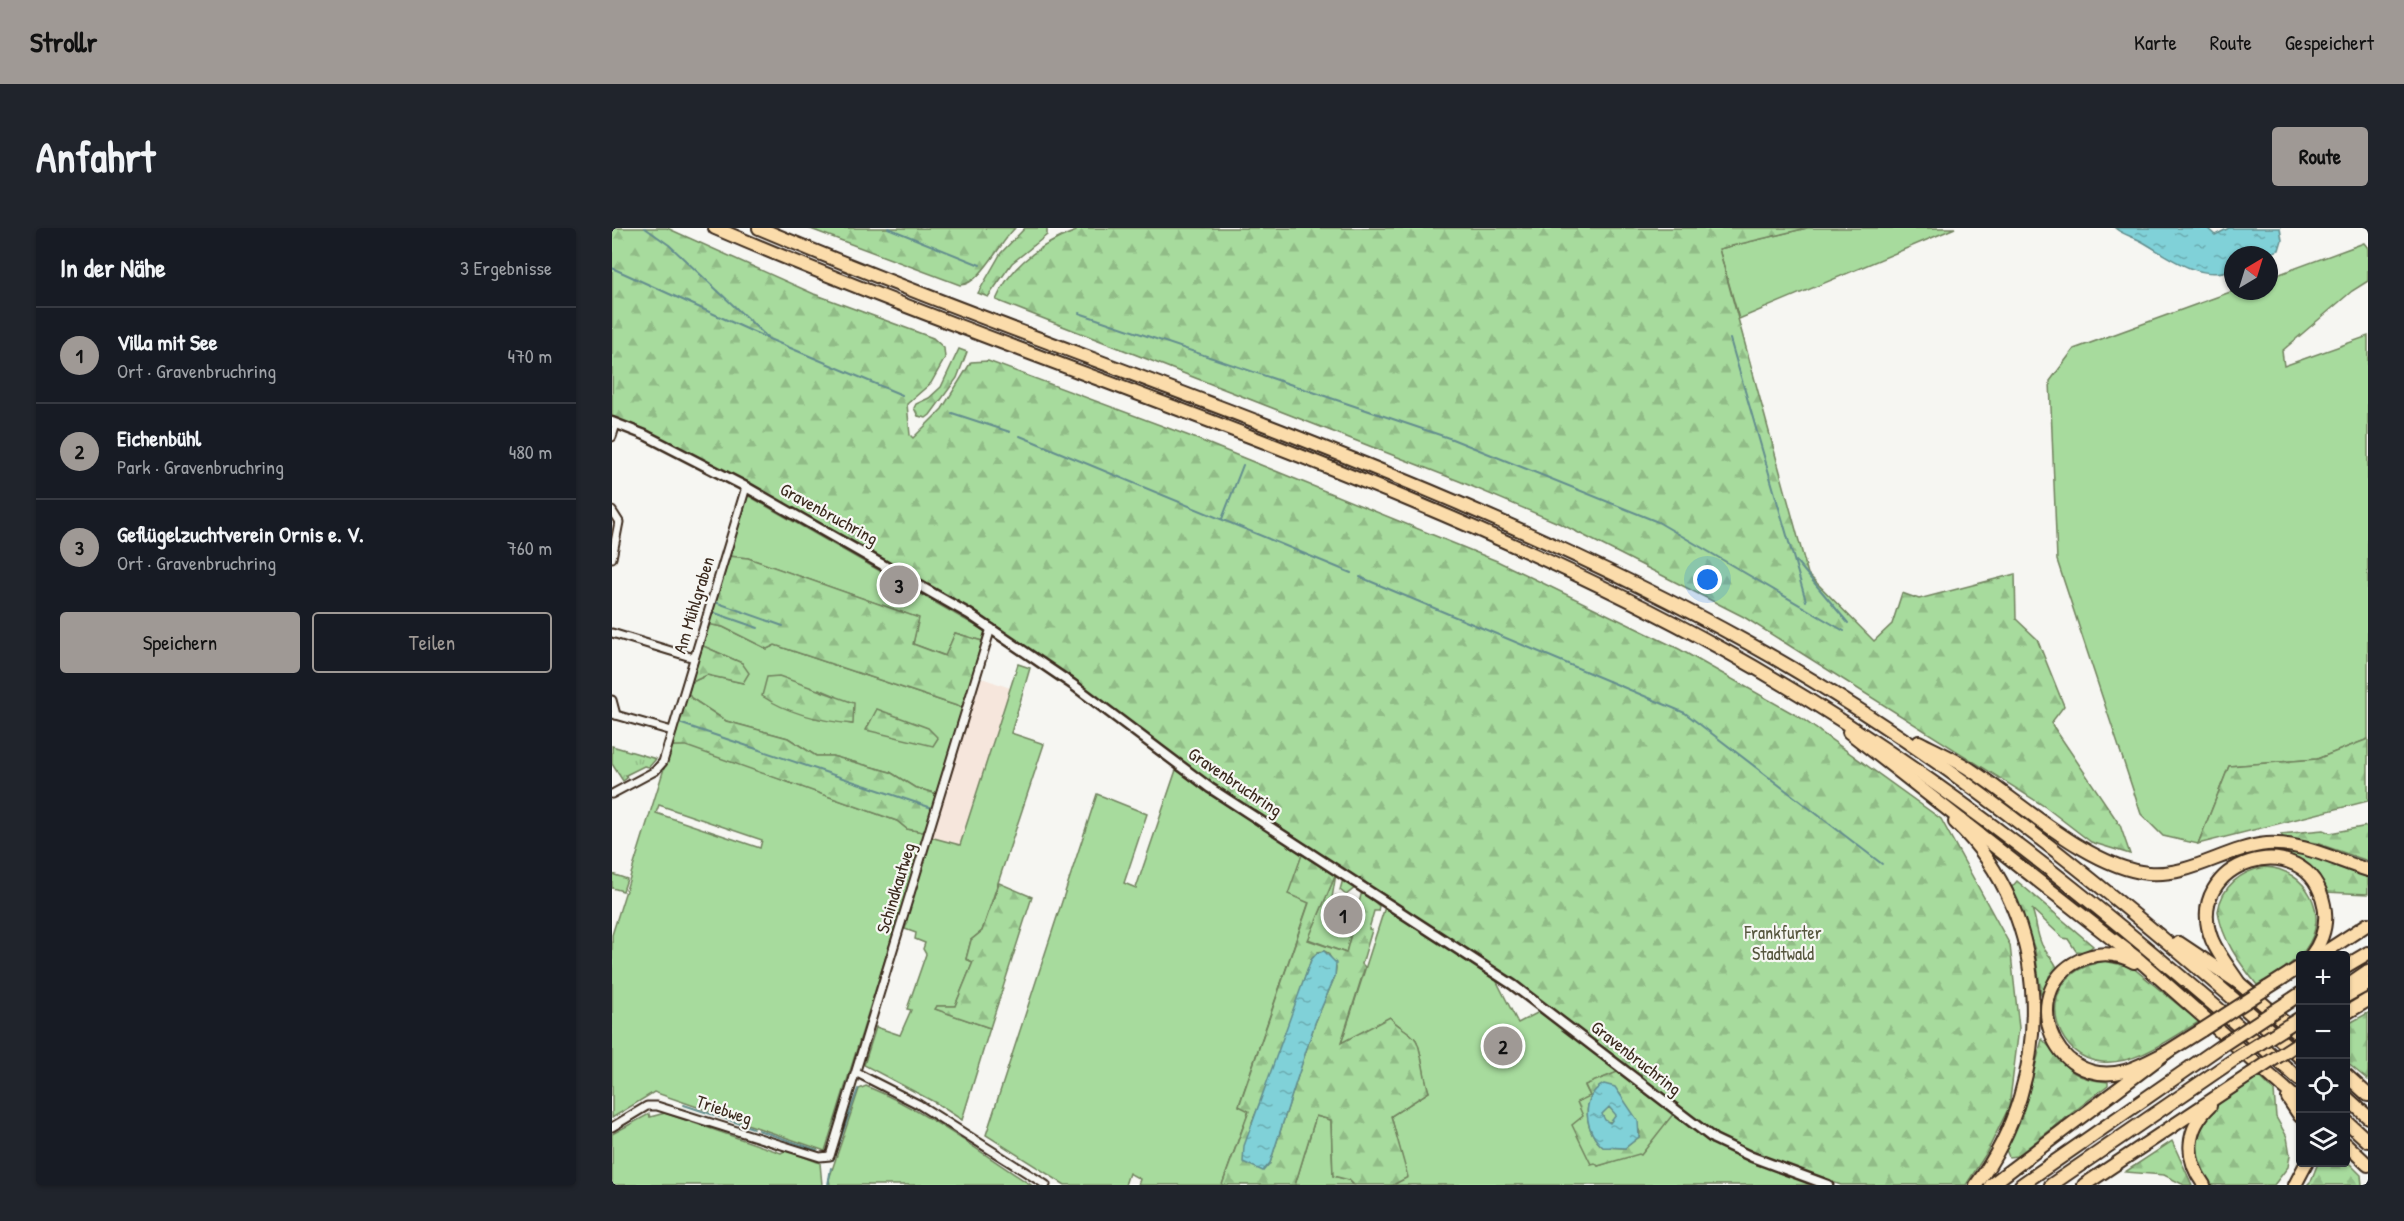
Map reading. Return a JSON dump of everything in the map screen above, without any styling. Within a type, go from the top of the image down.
[{"type":"highway","points":[[715,228],[814,270],[1390,492],[1495,537],[1656,614],[1816,704],[1915,768],[2034,857],[2138,940],[2296,1076]]},
{"type":"highway","points":[[759,228],[967,311],[1301,439],[1496,519],[1696,615],[1794,669],[1873,718],[1959,778],[2138,917],[2296,1053]]},
{"type":"highway","points":[[1816,704],[2171,987],[2296,1097]]},
{"type":"highway","points":[[1873,718],[1970,769],[2086,849],[2123,868],[2147,873],[2176,872],[2208,863],[2245,848],[2279,844],[2308,849],[2368,870]]},
{"type":"highway","points":[[1925,791],[1972,840],[2000,882],[2022,934],[2031,977],[2033,1034],[2026,1083],[2014,1120],[2001,1146],[1976,1185]]},
{"type":"highway","points":[[2240,983],[2212,940],[2208,917],[2211,899],[2217,886],[2226,874],[2243,863],[2265,858],[2285,861],[2302,870],[2316,884],[2323,899],[2325,922],[2322,939],[2314,951]]},
{"type":"highway","points":[[2138,917],[2240,983],[2296,1032]]},
{"type":"highway","points":[[2327,951],[2368,924]]},
{"type":"highway","points":[[2350,964],[2368,953]]},
{"type":"highway","points":[[2167,1053],[2125,1071],[2103,1073],[2086,1070],[2072,1063],[2060,1051],[2048,1025],[2047,1006],[2055,983],[2068,968],[2097,954],[2125,957],[2171,987]]},
{"type":"highway","points":[[1991,1185],[2167,1053],[2296,970]]},
{"type":"highway","points":[[2350,983],[2368,971]]},
{"type":"highway","points":[[2350,994],[2368,984]]},
{"type":"highway","points":[[2021,1185],[2220,1046],[2296,997]]},
{"type":"highway","points":[[2350,1011],[2368,1000]]},
{"type":"highway","points":[[2051,1185],[2296,1020]]},
{"type":"highway","points":[[2084,1185],[2296,1045]]},
{"type":"highway","points":[[2272,1075],[2299,1113]]},
{"type":"highway","points":[[2350,1079],[2365,1092]]},
{"type":"highway","points":[[2204,1185],[2193,1166],[2191,1136],[2199,1117],[2230,1088]]},
{"type":"highway","points":[[2350,1101],[2368,1117]]},
{"type":"highway","points":[[2350,1125],[2368,1141]]},
{"type":"highway","points":[[2350,1148],[2368,1165]]},
{"type":"highway","points":[[2295,1185],[2304,1167]]},
{"type":"street","points":[[612,437],[614,423]]},
{"type":"street","name":"Gravenbruchring","points":[[614,423],[645,435],[746,487],[884,563],[991,628],[1072,684],[1210,788],[1513,985],[1714,1138],[1752,1157],[1828,1185]]},
{"type":"street","name":"Am Mühlgraben","points":[[612,794],[659,768],[746,487]]},
{"type":"street","points":[[612,511],[619,522],[612,558]]},
{"type":"street","name":"Schindkautweg","points":[[830,1156],[991,628]]},
{"type":"street","points":[[612,633],[694,658]]},
{"type":"street","points":[[612,700],[614,714],[672,731]]},
{"type":"street","points":[[857,1073],[918,1104],[1046,1185]]},
{"type":"street","name":"Triebweg","points":[[612,1127],[647,1106],[657,1106],[809,1153],[830,1156]]},
{"type":"shaded area","points":[[979,677],[1010,688],[960,845],[930,837]]},
{"type":"green space","name":"Frankfurter Stadtwald","points":[[612,228],[667,228],[814,294],[933,338],[944,348],[945,358],[931,383],[907,404],[910,435],[913,438],[942,409],[971,362],[988,361],[1192,437],[1497,561],[1679,649],[1801,718],[1941,819],[2010,945],[2019,1028],[2009,1107],[1986,1154],[1966,1185],[1841,1185],[1756,1156],[1712,1134],[1485,962],[1188,767],[1096,697],[1002,632],[866,548],[635,426],[612,417]]},
{"type":"green space","points":[[808,228],[1015,228],[982,271],[975,278],[960,285]]},
{"type":"green space","points":[[1025,228],[1047,228],[1047,235],[1012,263],[988,297],[978,293],[1001,253]]},
{"type":"green space","points":[[1075,228],[1807,228],[1719,249],[1808,574],[1874,641],[1892,624],[1902,593],[1919,599],[2015,574],[2016,619],[2037,639],[2064,706],[2051,723],[2120,825],[2130,854],[2091,842],[2044,806],[1744,617],[1563,525],[1459,481],[996,300],[1009,277],[1018,267],[1051,242],[1076,231]]},
{"type":"green space","points":[[1807,228],[1955,228],[1739,319],[1719,249]]},
{"type":"green space","points":[[2364,243],[2368,248],[2368,281],[2352,291],[2282,351],[2284,366],[2368,336],[2368,739],[2317,759],[2229,766],[2198,844],[2163,836],[2141,814],[2057,560],[2050,381],[2074,349],[2224,294],[2224,300],[2278,300],[2278,275]]},
{"type":"green space","points":[[959,349],[967,352],[957,378],[930,415],[926,418],[918,416],[914,408],[916,404],[929,398],[941,387]]},
{"type":"green space","points":[[747,495],[985,631],[982,641],[955,633],[946,656],[913,644],[918,618],[748,558],[728,556]]},
{"type":"green space","points":[[728,556],[748,558],[919,618],[913,644],[945,656],[955,633],[982,641],[963,708],[775,645],[767,649],[723,627],[707,624]]},
{"type":"green space","points":[[707,624],[723,627],[767,649],[775,645],[963,708],[937,794],[914,787],[890,772],[832,756],[816,756],[788,738],[726,721],[691,698],[687,691],[690,683],[707,675],[743,683],[742,663],[701,645]],"holes":[[[819,689],[836,696],[852,724],[814,718]]]},
{"type":"green space","points":[[701,645],[742,663],[749,673],[743,683],[707,675],[690,683]]},
{"type":"green space","points":[[1018,664],[1030,668],[1011,733],[1044,744],[982,931],[971,940],[966,959],[973,962],[955,1006],[937,1006],[936,1009],[990,1028],[962,1120],[936,1103],[864,1065],[876,1027],[900,1035],[911,1010],[907,1009],[926,954],[923,949],[925,943],[915,939],[916,933],[905,929],[907,923],[904,921],[930,837],[960,845]]},
{"type":"green space","points":[[779,676],[854,703],[853,724],[805,716],[783,708],[762,696],[767,677]]},
{"type":"green space","points":[[687,691],[691,698],[726,721],[788,738],[816,756],[832,756],[890,772],[914,787],[937,794],[926,828],[923,832],[907,829],[897,821],[686,746],[671,746]]},
{"type":"green space","points":[[877,709],[928,728],[938,738],[933,746],[866,730]]},
{"type":"green space","points":[[2368,739],[2368,801],[2198,844],[2229,766],[2317,759]]},
{"type":"green space","points":[[686,745],[897,821],[907,829],[923,832],[926,828],[825,1151],[654,1092],[612,1118],[612,935],[671,746]],"holes":[[[659,805],[762,840],[760,848],[656,813]]]},
{"type":"green space","points":[[612,746],[656,759],[649,767],[644,766],[626,775],[627,778],[623,781],[612,764]]},
{"type":"green space","points":[[1176,770],[1231,808],[1303,852],[1309,902],[1239,1105],[1249,1110],[1222,1185],[1138,1185],[1140,1179],[1129,1173],[1125,1185],[1065,1185],[986,1135],[1097,794],[1147,814],[1124,883],[1136,888]]},
{"type":"green space","points":[[2368,826],[2368,861],[2316,843],[2283,838],[2281,834],[2323,830],[2330,833]]},
{"type":"green space","points":[[2283,849],[2368,874],[2368,894],[2325,892],[2308,870],[2284,855]]},
{"type":"green space","points":[[1303,852],[1336,874],[1308,940],[1346,953],[1362,891],[1379,906],[1378,911],[1374,911],[1369,929],[1372,930],[1362,964],[1365,967],[1341,1043],[1390,1017],[1418,1044],[1429,1092],[1391,1116],[1408,1177],[1393,1185],[1354,1185],[1349,1180],[1333,1176],[1331,1120],[1316,1116],[1295,1185],[1222,1185],[1249,1111],[1239,1106],[1309,903],[1288,894]],"holes":[[[1318,952],[1328,953],[1336,968],[1335,976],[1315,1023],[1270,1163],[1252,1122],[1270,1080],[1311,960]]]},
{"type":"green space","points":[[2265,867],[2280,870],[2303,885],[2315,908],[2316,922],[2313,936],[2305,950],[2296,951],[2295,960],[2257,985],[2227,941],[2218,911],[2228,887],[2241,876]]},
{"type":"green space","points":[[612,874],[627,879],[623,891],[612,888]]},
{"type":"green space","points":[[1336,874],[1332,898],[1335,899],[1336,896],[1339,900],[1348,900],[1347,902],[1360,906],[1346,953],[1308,939]]},
{"type":"green space","points":[[1343,879],[1356,887],[1346,895],[1340,890]]},
{"type":"green space","points":[[2017,881],[2093,946],[2085,952],[2076,951],[2068,939],[2063,938],[2032,909],[2042,945],[2057,968],[2049,976],[2047,988],[2041,994],[2035,950],[2012,887]]},
{"type":"green space","points":[[999,883],[1032,897],[990,1028],[935,1009],[937,1006],[955,1006],[973,962],[966,959],[971,940],[982,931]]},
{"type":"green space","points":[[1385,907],[1494,976],[1518,1023],[1543,1010],[1620,1071],[1585,1086],[1590,1096],[1583,1116],[1598,1166],[1639,1153],[1674,1113],[1741,1155],[1817,1185],[1393,1185],[1407,1177],[1391,1116],[1429,1092],[1418,1045],[1407,1031],[1390,1018],[1341,1044]]},
{"type":"green space","points":[[2104,961],[2132,967],[2199,1022],[2153,1049],[2128,1059],[2102,1062],[2074,1051],[2058,1026],[2057,998],[2063,984],[2074,973],[2084,967]]},
{"type":"green space","points":[[2368,1013],[2368,1080],[2350,1065],[2350,1023]]},
{"type":"green space","points":[[2042,1039],[2075,1074],[2083,1078],[2108,1082],[2108,1085],[2017,1156],[2009,1157],[2006,1150],[2029,1092]]},
{"type":"green space","points":[[1620,1071],[1674,1113],[1641,1155],[1598,1166],[1595,1163],[1591,1164],[1572,1125],[1583,1116],[1577,1102],[1590,1096],[1585,1085]],"holes":[[[1604,1085],[1620,1094],[1640,1132],[1639,1137],[1625,1148],[1603,1147],[1592,1133],[1587,1115],[1588,1106],[1596,1090]]]},
{"type":"green space","points":[[2259,1076],[2274,1091],[2276,1117],[2287,1137],[2290,1155],[2288,1167],[2274,1185],[2211,1185],[2201,1166],[2197,1149],[2198,1134],[2205,1120],[2215,1108],[2228,1096]]},
{"type":"green space","points":[[866,1086],[930,1119],[1031,1185],[830,1185],[829,1179],[859,1089]]},
{"type":"green space","points":[[1609,1108],[1614,1110],[1616,1115],[1614,1120],[1609,1122],[1604,1120],[1602,1115],[1604,1110]]},
{"type":"green space","points":[[665,1113],[781,1153],[786,1150],[820,1163],[822,1185],[612,1185],[612,1134],[649,1114],[650,1117]]},
{"type":"green space","points":[[1316,1116],[1331,1120],[1333,1176],[1349,1180],[1354,1185],[1295,1185]]},
{"type":"green space","points":[[2172,1141],[2192,1185],[2184,1185],[2164,1175],[2125,1172]]},
{"type":"green space","points":[[2350,1164],[2361,1175],[2362,1185],[2307,1185],[2316,1167],[2350,1167]]},
{"type":"water","points":[[2115,228],[2207,228],[2215,235],[2229,228],[2280,228],[2282,240],[2278,250],[2278,246],[2224,246],[2224,271],[2208,273],[2185,266]]},
{"type":"water","points":[[1324,951],[1336,963],[1335,976],[1315,1023],[1270,1163],[1263,1171],[1243,1162],[1244,1146],[1311,960],[1317,953]]},
{"type":"water","points":[[1604,1084],[1615,1087],[1638,1121],[1639,1137],[1625,1148],[1603,1147],[1592,1133],[1587,1115],[1591,1097]],"holes":[[[1609,1107],[1616,1115],[1610,1123],[1602,1114]]]},
{"type":"waterway","points":[[645,228],[669,245],[767,337]]},
{"type":"waterway","points":[[888,228],[980,265]]},
{"type":"waterway","points":[[612,268],[769,339],[902,395]]},
{"type":"waterway","points":[[1079,313],[1452,439],[1658,522],[1844,631]]},
{"type":"waterway","points":[[1730,339],[1806,601]]},
{"type":"waterway","points":[[952,413],[1010,432]]},
{"type":"waterway","points":[[1020,436],[1351,573]]},
{"type":"waterway","points":[[1222,519],[1243,465]]},
{"type":"waterway","points":[[748,495],[679,723],[932,808]]},
{"type":"waterway","points":[[1796,561],[1848,623]]},
{"type":"waterway","points":[[1360,577],[1685,713],[1882,864]]},
{"type":"waterway","points":[[715,602],[783,626]]},
{"type":"waterway","points":[[712,612],[758,628]]},
{"type":"waterway","points":[[829,1145],[849,1079]]},
{"type":"waterway","points":[[833,1160],[858,1089]]},
{"type":"waterway","points":[[684,1105],[753,1128]]},
{"type":"waterway","points":[[758,1130],[817,1150]]},
{"type":"waterway","points":[[828,1185],[831,1168]]},
{"type":"place","name":"Geflügelzuchtverein Ornis e. V.","points":[[899,585]]},
{"type":"place","name":"Villa mit See","points":[[1343,915]]},
{"type":"place","name":"Eichenbühl","points":[[1503,1046]]}]
